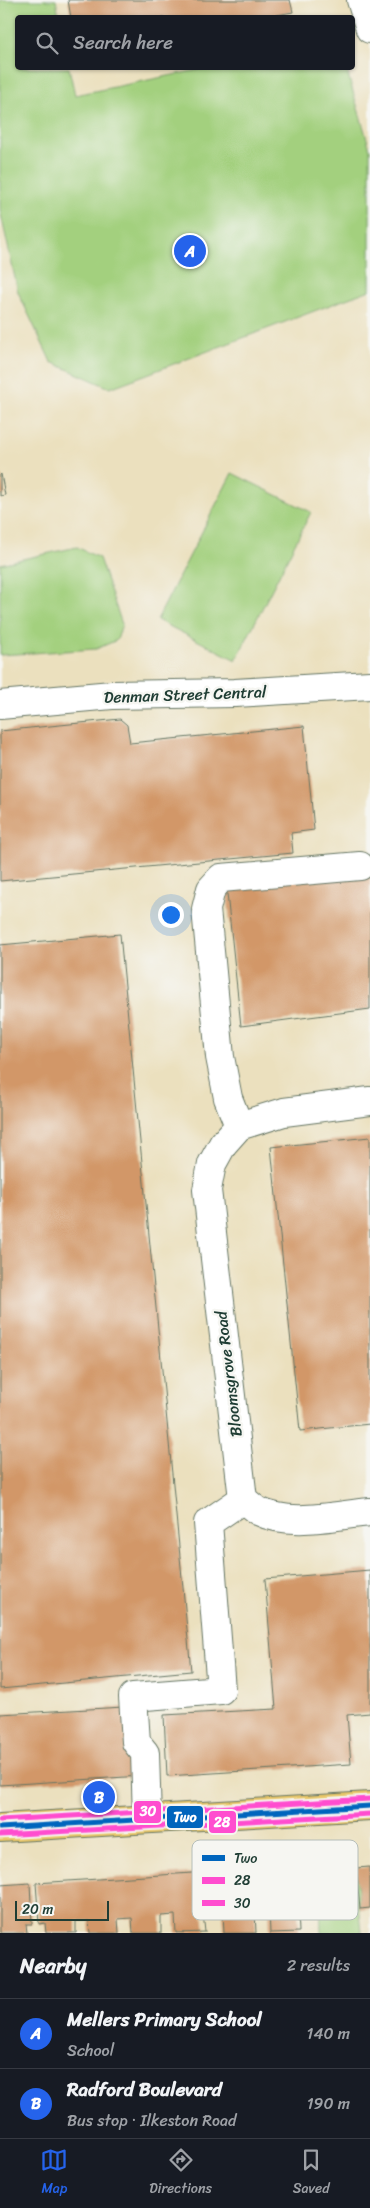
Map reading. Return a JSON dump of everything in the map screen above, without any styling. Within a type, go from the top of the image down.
[{"type":"main road","points":[[0,1828],[370,1806]]},
{"type":"street","points":[[361,0],[370,29]]},
{"type":"street","name":"Denman Street Central","points":[[0,705],[112,695],[235,693],[370,685]]},
{"type":"street","points":[[360,866],[221,878],[211,889],[206,909],[220,1057],[228,1098],[239,1126],[284,1112],[370,1101]]},
{"type":"street","name":"Bloomsgrove Road","points":[[239,1126],[223,1144],[212,1164],[207,1190],[243,1499]]},
{"type":"street","points":[[147,1819],[145,1753],[136,1742],[133,1697],[222,1690],[208,1523],[243,1499],[256,1510],[271,1516],[298,1518],[370,1512]]},
{"type":"green space","points":[[0,0],[56,0],[59,15],[15,15],[15,70],[69,70],[75,95],[197,70],[347,70],[370,149],[370,290],[110,388],[51,362],[18,292],[0,210]]},
{"type":"green space","points":[[232,473],[311,512],[236,660],[157,620]]},
{"type":"green space","points":[[77,547],[99,558],[122,624],[117,640],[96,649],[0,655],[0,564]]},
{"type":"green space","points":[[358,1893],[362,1933],[321,1933],[321,1920],[358,1920]]},
{"type":"building","points":[[68,0],[290,0],[293,12],[277,15],[70,15]]},
{"type":"building","points":[[0,475],[5,495],[0,496]]},
{"type":"building","points":[[120,719],[127,725],[130,743],[304,726],[314,830],[291,833],[293,853],[0,881],[0,731]]},
{"type":"building","points":[[370,868],[370,1009],[241,1026],[226,884]]},
{"type":"building","points":[[120,934],[191,1671],[0,1689],[0,945]]},
{"type":"building","points":[[370,1137],[370,1424],[300,1431],[271,1147]]},
{"type":"building","points":[[370,1570],[370,1713],[347,1715],[351,1764],[167,1776],[164,1715],[276,1709],[265,1579]]},
{"type":"building","points":[[124,1707],[141,1776],[0,1785],[0,1714]]},
{"type":"building","points":[[370,1867],[370,1908],[360,1909],[358,1868]]},
{"type":"building","points":[[192,1873],[192,1920],[204,1920],[205,1932],[176,1933],[175,1915],[161,1916],[161,1933],[133,1933],[132,1918],[118,1919],[119,1933],[90,1933],[89,1921],[76,1921],[76,1933],[46,1933],[45,1923],[39,1924],[36,1883]]},
{"type":"building","points":[[30,1883],[32,1924],[26,1924],[27,1933],[0,1933],[0,1885]]},
{"type":"building","points":[[223,1920],[255,1920],[256,1933],[224,1933]]},
{"type":"building","points":[[269,1920],[298,1920],[299,1932],[270,1933]]},
{"type":"transit line","name":"30","points":[[0,1820],[370,1799]]},
{"type":"transit line","name":"Two","points":[[0,1828],[370,1806]]},
{"type":"transit line","name":"28","points":[[0,1835],[370,1814]]},
{"type":"place","name":"Mellers Primary School","points":[[190,251]]},
{"type":"place","name":"Radford Boulevard","points":[[99,1797]]}]
